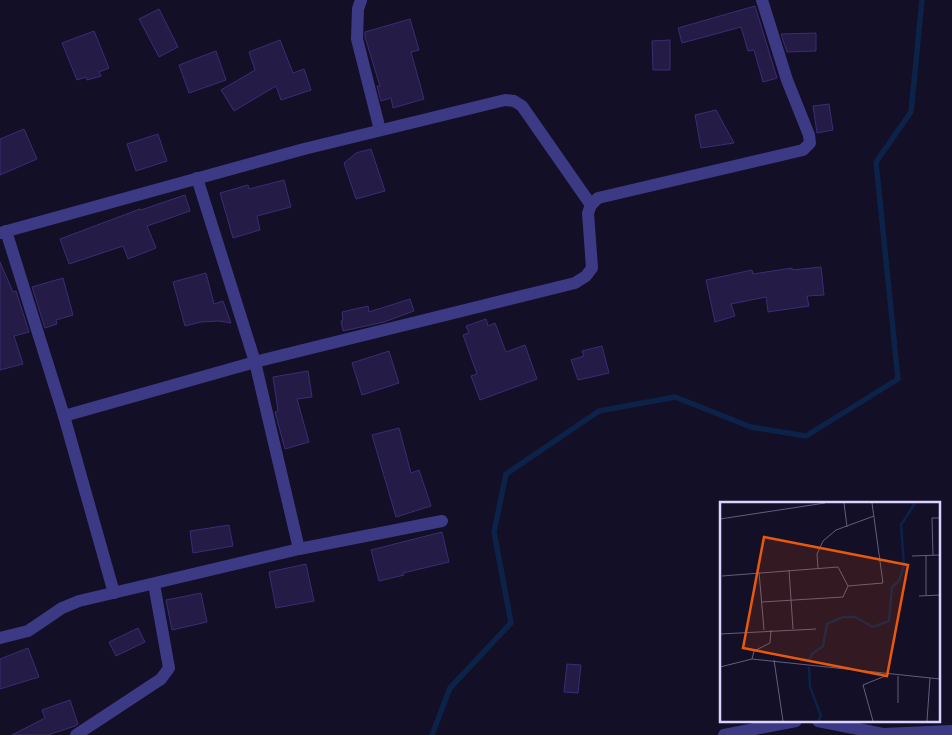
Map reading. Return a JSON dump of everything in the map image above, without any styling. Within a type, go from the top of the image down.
[{"type":"street","points":[[361,0],[358,9],[357,39],[380,130]]},
{"type":"street","points":[[64,416],[255,362],[575,283],[586,276],[592,268],[588,213],[591,205],[598,198],[803,150],[810,143],[809,135],[786,80],[762,0]]},
{"type":"street","points":[[114,593],[64,416],[3,232],[197,178],[380,130],[505,100],[514,101],[522,106],[591,205]]},
{"type":"street","points":[[197,178],[255,362],[299,549]]},
{"type":"street","points":[[0,638],[28,631],[62,608],[78,601],[299,549],[442,521]]},
{"type":"street","points":[[76,735],[166,674],[168,668],[154,584]]},
{"type":"street","points":[[724,735],[791,722]]},
{"type":"street","points":[[823,722],[883,734],[945,733]]},
{"type":"building","points":[[755,6],[777,78],[763,82],[754,50],[748,51],[741,27],[682,43],[678,28]]},
{"type":"building","points":[[159,9],[178,47],[159,57],[139,19]]},
{"type":"building","points":[[410,19],[419,50],[411,52],[424,99],[393,108],[391,98],[381,101],[377,86],[380,86],[365,32]]},
{"type":"building","points":[[94,31],[109,68],[99,72],[101,76],[87,80],[86,77],[77,80],[62,43]]},
{"type":"building","points":[[816,33],[816,51],[787,52],[781,34]]},
{"type":"building","points":[[280,40],[293,73],[304,69],[311,90],[281,100],[276,86],[234,111],[221,90],[255,70],[249,52]]},
{"type":"building","points":[[670,40],[670,70],[653,70],[652,41]]},
{"type":"building","points":[[216,51],[226,80],[189,93],[179,65]]},
{"type":"building","points":[[829,104],[833,130],[817,133],[813,106]]},
{"type":"building","points":[[716,110],[734,143],[701,148],[695,115]]},
{"type":"building","points":[[24,129],[37,159],[0,175],[0,139]]},
{"type":"building","points":[[158,134],[167,161],[136,171],[127,144]]},
{"type":"building","points":[[371,149],[385,191],[356,199],[344,163],[356,153]]},
{"type":"building","points":[[284,180],[291,207],[257,216],[260,230],[233,238],[220,193],[248,185],[249,189]]},
{"type":"building","points":[[185,195],[190,211],[147,226],[156,248],[128,259],[123,246],[69,264],[60,239],[140,209]]},
{"type":"building","points":[[0,262],[13,292],[16,291],[29,332],[14,336],[23,364],[0,370]]},
{"type":"building","points":[[821,267],[824,295],[807,296],[809,306],[768,312],[766,297],[731,304],[735,316],[715,322],[706,280],[752,270],[753,274],[792,268],[792,270]]},
{"type":"building","points":[[206,273],[214,304],[223,301],[231,323],[219,321],[201,322],[185,326],[173,282]]},
{"type":"building","points":[[63,278],[73,315],[56,320],[57,324],[45,328],[32,287]]},
{"type":"building","points":[[410,299],[414,311],[384,322],[343,331],[342,312],[368,306],[369,312]]},
{"type":"building","points":[[486,319],[488,326],[495,323],[506,352],[525,345],[537,379],[480,400],[471,376],[477,374],[463,335],[469,333],[466,326]]},
{"type":"building","points":[[602,346],[609,373],[578,380],[571,360],[584,356],[582,351]]},
{"type":"building","points":[[389,351],[399,383],[362,395],[352,363]]},
{"type":"building","points":[[308,371],[312,397],[297,399],[309,442],[285,449],[275,412],[278,411],[273,377]]},
{"type":"building","points":[[399,428],[411,473],[419,470],[431,506],[396,517],[372,435]]},
{"type":"building","points":[[229,525],[233,546],[193,553],[190,531]]},
{"type":"building","points":[[442,532],[449,562],[379,581],[371,550]]},
{"type":"building","points":[[306,564],[314,601],[276,608],[269,572]]},
{"type":"building","points":[[201,593],[207,622],[172,630],[166,600]]},
{"type":"building","points":[[138,628],[145,642],[116,656],[109,642]]},
{"type":"building","points":[[28,648],[39,677],[0,689],[0,659]]},
{"type":"building","points":[[567,664],[581,665],[578,693],[564,692]]},
{"type":"building","points":[[70,700],[78,724],[75,726],[48,735],[12,735],[45,718],[42,710]]},
{"type":"waterway","points":[[432,735],[450,688],[511,623],[494,532],[506,474],[599,411],[675,397],[751,427],[806,436],[898,379],[876,162],[911,112],[922,0]]}]
